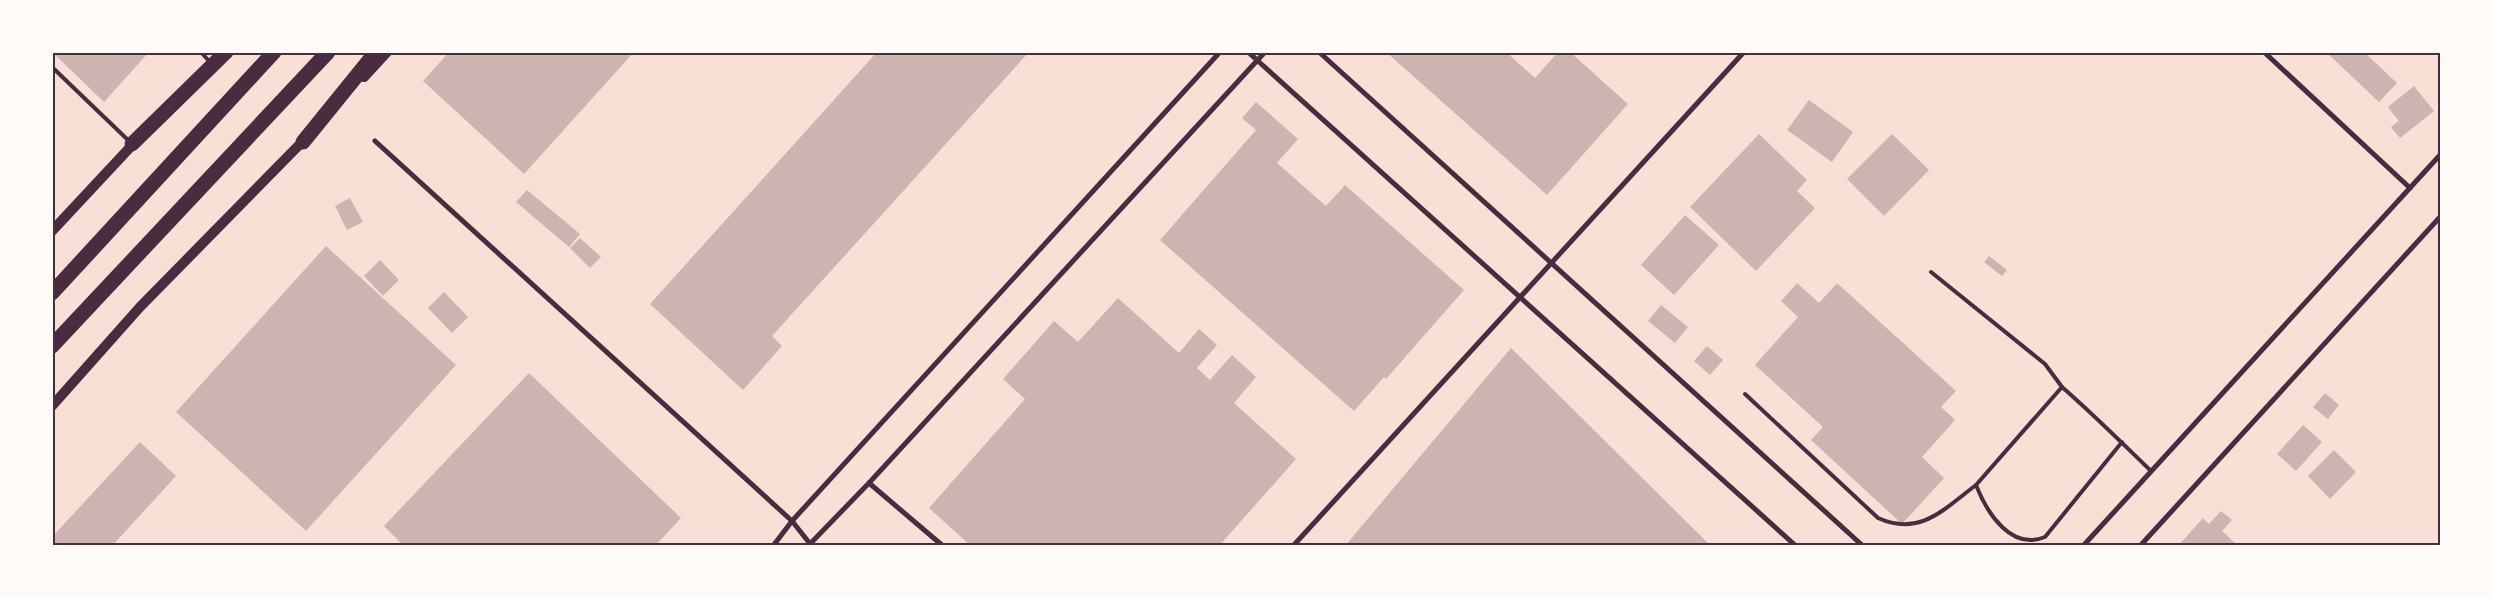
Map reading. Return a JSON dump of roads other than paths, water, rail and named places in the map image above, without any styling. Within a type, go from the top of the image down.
[{"type":"highway","points":[[132,144],[226,52]]},
{"type":"highway","points":[[52,292],[274,52]]},
{"type":"highway","points":[[52,346],[328,52]]},
{"type":"highway","points":[[303,142],[376,52]]},
{"type":"main road","points":[[52,406],[140,307],[303,142],[387,52]]},
{"type":"main road","points":[[52,231],[132,144],[208,55]]},
{"type":"street","points":[[773,546],[792,521],[1220,52]]},
{"type":"street","points":[[1248,52],[1796,546]]},
{"type":"street","points":[[375,141],[792,521],[810,545],[1265,52]]},
{"type":"street","points":[[1319,52],[1863,546]]},
{"type":"street","points":[[1293,546],[1744,52]]},
{"type":"street","points":[[2264,52],[2410,188]]},
{"type":"street","points":[[2083,546],[2440,155]]},
{"type":"street","points":[[2140,546],[2440,217]]},
{"type":"street","points":[[869,483],[943,546]]},
{"type":"lane","points":[[52,67],[132,144]]},
{"type":"lane","points":[[1931,272],[2045,364],[2062,387],[2151,471]]},
{"type":"lane","points":[[1745,394],[1878,518],[1892,524],[1910,526],[1932,517],[1976,485],[2062,387]]},
{"type":"lane","points":[[1976,485],[1987,511],[1999,524],[2017,539],[2036,541],[2045,537],[2122,442]]}]
